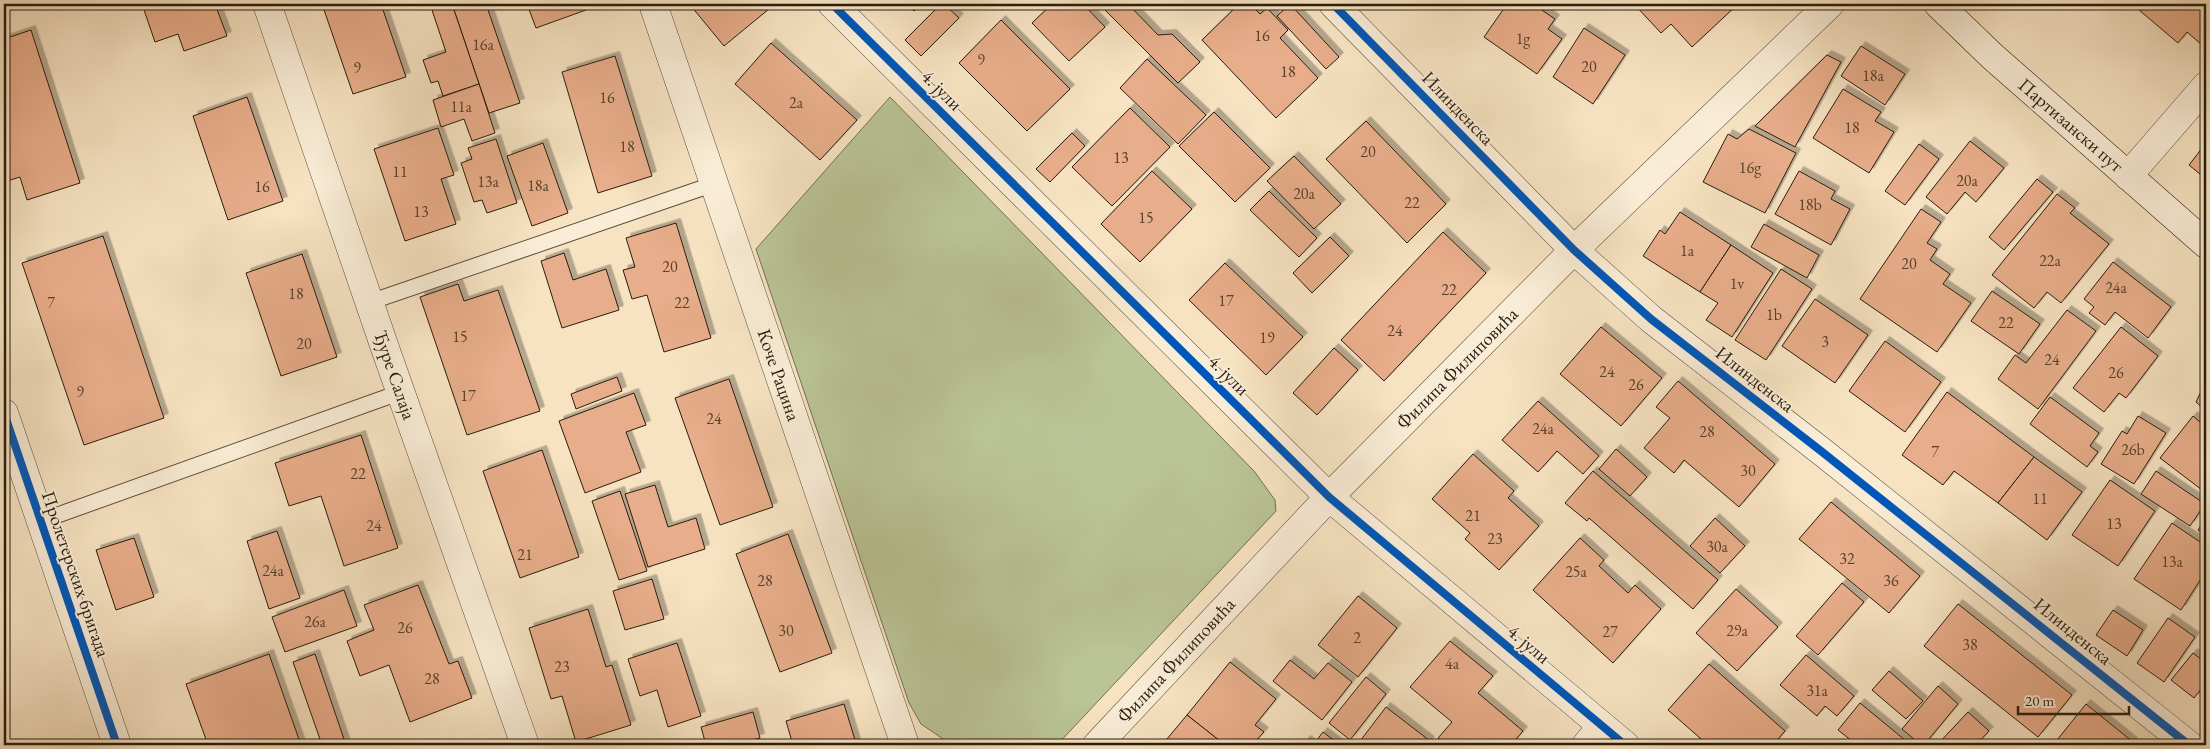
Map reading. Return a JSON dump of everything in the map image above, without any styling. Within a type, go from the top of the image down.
[{"type":"street","name":"Ђуре Салаја","points":[[268,4],[400,392],[525,745]]},
{"type":"street","name":"Коче Рацина","points":[[653,4],[905,745]]},
{"type":"street","name":"4. јули","points":[[832,4],[1329,497],[1594,736],[1625,745]]},
{"type":"street","name":"Илинденска","points":[[1333,4],[1574,250],[1651,319],[1829,457],[2189,745]]},
{"type":"street","name":"Филипа Филиповића","points":[[1096,745],[1329,497],[1574,250],[1830,4]]},
{"type":"street","name":"Партизански пут","points":[[1938,4],[1992,56],[2206,244]]},
{"type":"street","points":[[2128,176],[2206,86]]},
{"type":"street","name":"Пролетерских бригада","points":[[4,413],[117,745]]},
{"type":"lane","points":[[370,302],[714,184]]},
{"type":"lane","points":[[41,521],[400,392]]},
{"type":"green space","points":[[890,97],[1254,471],[1275,500],[1276,511],[1057,745],[952,745],[921,724],[909,703],[756,249]]},
{"type":"building","points":[[153,4],[215,4],[227,36],[184,51],[178,34],[155,42],[143,7]]},
{"type":"building","points":[[322,4],[381,4],[406,77],[353,94]]},
{"type":"building","points":[[452,4],[486,4],[520,103],[489,113]]},
{"type":"building","points":[[452,4],[479,84],[443,96],[438,81],[431,83],[423,60],[446,52],[432,10]]},
{"type":"building","points":[[527,4],[583,4],[586,10],[536,28]]},
{"type":"building","points":[[694,4],[775,4],[724,46],[691,6]]},
{"type":"building","points":[[907,4],[922,4],[914,11]]},
{"type":"building","points":[[941,4],[944,4],[959,18],[921,56],[905,40]]},
{"type":"building","points":[[1052,4],[1074,4],[1076,6],[1083,4],[1105,27],[1069,61],[1032,23]]},
{"type":"building","points":[[1099,4],[1128,4],[1158,35],[1172,34],[1200,62],[1178,83]]},
{"type":"building","points":[[1239,4],[1250,4],[1260,14],[1267,8],[1288,30],[1280,38],[1318,78],[1276,118],[1202,40]]},
{"type":"building","points":[[1290,4],[1339,57],[1326,69],[1277,16]]},
{"type":"building","points":[[1507,4],[1533,4],[1555,19],[1548,29],[1562,39],[1537,74],[1484,37]]},
{"type":"building","points":[[1634,4],[1738,4],[1692,47],[1671,24],[1661,33]]},
{"type":"building","points":[[2132,4],[2206,4],[2206,40],[2202,45],[2187,32],[2178,43]]},
{"type":"building","points":[[1001,20],[1070,89],[1027,131],[959,63]]},
{"type":"building","points":[[1584,28],[1625,55],[1593,104],[1553,77]]},
{"type":"building","points":[[31,30],[80,183],[27,200],[20,177],[4,182],[4,39]]},
{"type":"building","points":[[771,43],[857,120],[820,160],[735,84]]},
{"type":"building","points":[[1861,46],[1905,74],[1885,105],[1841,76]]},
{"type":"building","points":[[1827,55],[1841,62],[1795,147],[1755,126]]},
{"type":"building","points":[[615,56],[652,176],[598,193],[562,72]]},
{"type":"building","points":[[1147,59],[1206,115],[1178,144],[1120,88]]},
{"type":"building","points":[[479,84],[495,133],[472,141],[464,119],[441,127],[433,100]]},
{"type":"building","points":[[1843,89],[1881,112],[1875,121],[1894,132],[1869,173],[1813,138]]},
{"type":"building","points":[[247,97],[283,201],[228,220],[193,116]]},
{"type":"building","points":[[1130,108],[1170,147],[1112,206],[1072,167]]},
{"type":"building","points":[[1214,112],[1270,168],[1235,202],[1179,146]]},
{"type":"building","points":[[1366,121],[1446,204],[1407,243],[1326,159]]},
{"type":"building","points":[[438,128],[454,175],[441,179],[456,224],[405,241],[374,149]]},
{"type":"building","points":[[1749,129],[1796,153],[1765,213],[1703,182],[1728,134],[1737,139]]},
{"type":"building","points":[[1072,133],[1085,146],[1050,182],[1036,169]]},
{"type":"building","points":[[496,139],[517,203],[487,213],[482,200],[474,202],[461,163],[472,159],[468,148]]},
{"type":"building","points":[[1970,141],[2004,168],[1976,202],[1965,192],[1947,214],[1926,197]]},
{"type":"building","points":[[543,143],[568,213],[532,226],[507,156]]},
{"type":"building","points":[[2206,143],[2206,179],[2189,165]]},
{"type":"building","points":[[1919,144],[1939,159],[1905,205],[1885,191]]},
{"type":"building","points":[[1294,156],[1341,204],[1314,229],[1267,181]]},
{"type":"building","points":[[1152,171],[1192,209],[1140,262],[1101,224]]},
{"type":"building","points":[[1799,171],[1835,191],[1831,199],[1850,209],[1831,245],[1775,214]]},
{"type":"building","points":[[2037,179],[2053,192],[2004,250],[1989,237]]},
{"type":"building","points":[[1269,191],[1317,238],[1299,257],[1250,210]]},
{"type":"building","points":[[2057,194],[2075,208],[2070,213],[2109,244],[2061,303],[2047,292],[2034,308],[1992,275]]},
{"type":"building","points":[[1921,209],[1941,222],[1927,243],[1937,249],[1930,260],[1950,274],[1943,284],[1971,303],[1937,352],[1860,299]]},
{"type":"building","points":[[1680,212],[1731,245],[1700,292],[1643,256],[1660,230],[1665,234]]},
{"type":"building","points":[[676,223],[711,338],[664,352],[647,295],[632,299],[623,270],[635,267],[626,238]]},
{"type":"building","points":[[1764,224],[1819,255],[1807,278],[1751,247]]},
{"type":"building","points":[[1443,232],[1486,273],[1384,381],[1341,340]]},
{"type":"building","points":[[103,236],[164,418],[84,445],[22,263]]},
{"type":"building","points":[[1330,237],[1349,256],[1312,293],[1293,273]]},
{"type":"building","points":[[1731,245],[1773,273],[1732,337],[1706,320],[1718,303],[1700,292]]},
{"type":"building","points":[[564,253],[573,280],[606,269],[619,310],[562,328],[541,261]]},
{"type":"building","points":[[302,254],[337,357],[281,376],[246,273]]},
{"type":"building","points":[[2113,262],[2171,307],[2148,338],[2115,312],[2105,325],[2089,313],[2094,307],[2084,299]]},
{"type":"building","points":[[1225,263],[1303,337],[1266,375],[1189,300]]},
{"type":"building","points":[[1781,269],[1812,289],[1766,360],[1735,340]]},
{"type":"building","points":[[458,284],[464,301],[498,290],[540,411],[467,435],[420,297]]},
{"type":"building","points":[[1992,291],[2040,324],[2019,354],[1971,321]]},
{"type":"building","points":[[1815,299],[1868,335],[1835,383],[1782,346]]},
{"type":"building","points":[[2067,310],[2096,331],[2038,409],[1998,379],[2015,355],[2026,363]]},
{"type":"building","points":[[1601,327],[1662,378],[1621,426],[1560,374]]},
{"type":"building","points":[[2121,327],[2158,356],[2126,398],[2119,393],[2104,412],[2073,388]]},
{"type":"building","points":[[1885,341],[1941,382],[1905,432],[1849,391]]},
{"type":"building","points":[[1334,348],[1358,370],[1317,415],[1293,393]]},
{"type":"building","points":[[617,377],[622,391],[576,409],[571,394]]},
{"type":"building","points":[[729,379],[773,507],[720,525],[675,398]]},
{"type":"building","points":[[1678,381],[1775,464],[1739,507],[1684,460],[1674,473],[1644,448],[1670,418],[1656,407]]},
{"type":"building","points":[[2206,381],[2206,411],[2196,402]]},
{"type":"building","points":[[1947,392],[2034,457],[1998,503],[1954,471],[1943,485],[1902,455]]},
{"type":"building","points":[[634,393],[646,425],[626,432],[641,472],[585,493],[559,421]]},
{"type":"building","points":[[2050,397],[2099,433],[2090,446],[2098,452],[2087,467],[2030,424]]},
{"type":"building","points":[[1538,401],[1599,456],[1583,474],[1557,451],[1538,472],[1502,440]]},
{"type":"building","points":[[2138,416],[2166,433],[2134,484],[2101,464],[2122,431],[2127,434]]},
{"type":"building","points":[[2193,416],[2206,427],[2206,493],[2160,458]]},
{"type":"building","points":[[361,435],[398,548],[344,566],[321,496],[289,506],[275,463]]},
{"type":"building","points":[[1616,449],[1647,477],[1630,496],[1599,469]]},
{"type":"building","points":[[542,450],[579,557],[520,578],[483,471]]},
{"type":"building","points":[[1473,454],[1514,491],[1508,498],[1539,526],[1499,570],[1465,539],[1470,533],[1432,499]]},
{"type":"building","points":[[2034,457],[2082,492],[2047,540],[1998,503]]},
{"type":"building","points":[[1593,471],[1718,580],[1693,609],[1589,518],[1587,521],[1565,503]]},
{"type":"building","points":[[2156,471],[2205,504],[2190,526],[2141,494]]},
{"type":"building","points":[[2110,480],[2155,511],[2118,566],[2072,535]]},
{"type":"building","points":[[655,485],[668,527],[696,518],[705,549],[648,567],[625,494]]},
{"type":"building","points":[[620,491],[647,571],[619,580],[592,501]]},
{"type":"building","points":[[1831,502],[1920,576],[1889,613],[1799,539]]},
{"type":"building","points":[[1715,518],[1745,546],[1720,573],[1690,546]]},
{"type":"building","points":[[2206,518],[2206,536],[2198,530]]},
{"type":"building","points":[[2172,523],[2206,546],[2206,571],[2181,610],[2134,579]]},
{"type":"building","points":[[277,531],[300,598],[269,609],[247,541]]},
{"type":"building","points":[[788,534],[832,653],[780,672],[736,554]]},
{"type":"building","points":[[134,538],[154,597],[116,610],[96,550]]},
{"type":"building","points":[[1580,538],[1604,560],[1599,566],[1628,593],[1635,585],[1661,609],[1613,663],[1533,590]]},
{"type":"building","points":[[652,579],[664,619],[625,630],[613,591]]},
{"type":"building","points":[[1842,583],[1864,602],[1818,655],[1796,636]]},
{"type":"building","points":[[418,585],[449,664],[458,661],[472,698],[410,722],[389,665],[360,676],[347,641],[374,630],[364,605]]},
{"type":"building","points":[[1736,589],[1778,627],[1737,671],[1696,633]]},
{"type":"building","points":[[344,590],[357,626],[285,652],[272,617]]},
{"type":"building","points":[[1358,596],[1397,628],[1358,677],[1318,645]]},
{"type":"building","points":[[1958,604],[2072,695],[2038,737],[1924,646]]},
{"type":"building","points":[[588,609],[606,667],[612,665],[631,725],[576,742],[562,696],[551,699],[529,628]]},
{"type":"building","points":[[2113,610],[2143,630],[2127,656],[2096,635]]},
{"type":"building","points":[[2168,618],[2195,637],[2164,682],[2137,663]]},
{"type":"building","points":[[1450,641],[1493,676],[1478,693],[1523,731],[1511,745],[1447,745],[1438,738],[1452,722],[1410,687]]},
{"type":"building","points":[[677,643],[701,716],[668,727],[657,690],[640,696],[628,659]]},
{"type":"building","points":[[2193,653],[2206,663],[2206,683],[2194,698],[2171,680]]},
{"type":"building","points":[[269,654],[301,745],[208,745],[186,684]]},
{"type":"building","points":[[315,654],[346,745],[322,745],[293,662]]},
{"type":"building","points":[[1806,655],[1854,696],[1837,716],[1825,706],[1817,716],[1780,685]]},
{"type":"building","points":[[1290,660],[1314,679],[1328,663],[1352,682],[1322,720],[1273,681]]},
{"type":"building","points":[[1230,662],[1276,699],[1255,725],[1264,732],[1252,745],[1225,745],[1187,715]]},
{"type":"building","points":[[1709,664],[1785,731],[1773,745],[1708,745],[1668,710]]},
{"type":"building","points":[[1889,671],[1923,701],[1906,719],[1872,690]]},
{"type":"building","points":[[1366,677],[1386,694],[1350,740],[1329,723]]},
{"type":"building","points":[[1938,686],[1958,704],[1924,745],[1921,745],[1902,729]]},
{"type":"building","points":[[1860,703],[1911,745],[1857,745],[1838,730]]},
{"type":"building","points":[[844,704],[856,743],[848,745],[793,745],[786,721]]},
{"type":"building","points":[[2086,704],[2133,742],[2131,745],[2053,745]]},
{"type":"building","points":[[1386,707],[1430,741],[1427,745],[1357,745]]},
{"type":"building","points":[[753,712],[760,738],[748,741],[749,745],[706,745],[701,727]]},
{"type":"building","points":[[1968,712],[1989,731],[1976,745],[1937,745]]},
{"type":"building","points":[[1187,715],[1225,745],[1162,745]]},
{"type":"building","points":[[1323,732],[1340,745],[1313,745]]},
{"type":"building","points":[[1306,740],[1313,745],[1302,745]]},
{"type":"cycle path","points":[[832,4],[1329,497],[1625,745]]},
{"type":"cycle path","points":[[1333,4],[1574,250],[1651,319],[1821,451],[2189,745]]},
{"type":"cycle path","points":[[4,413],[117,745]]}]
